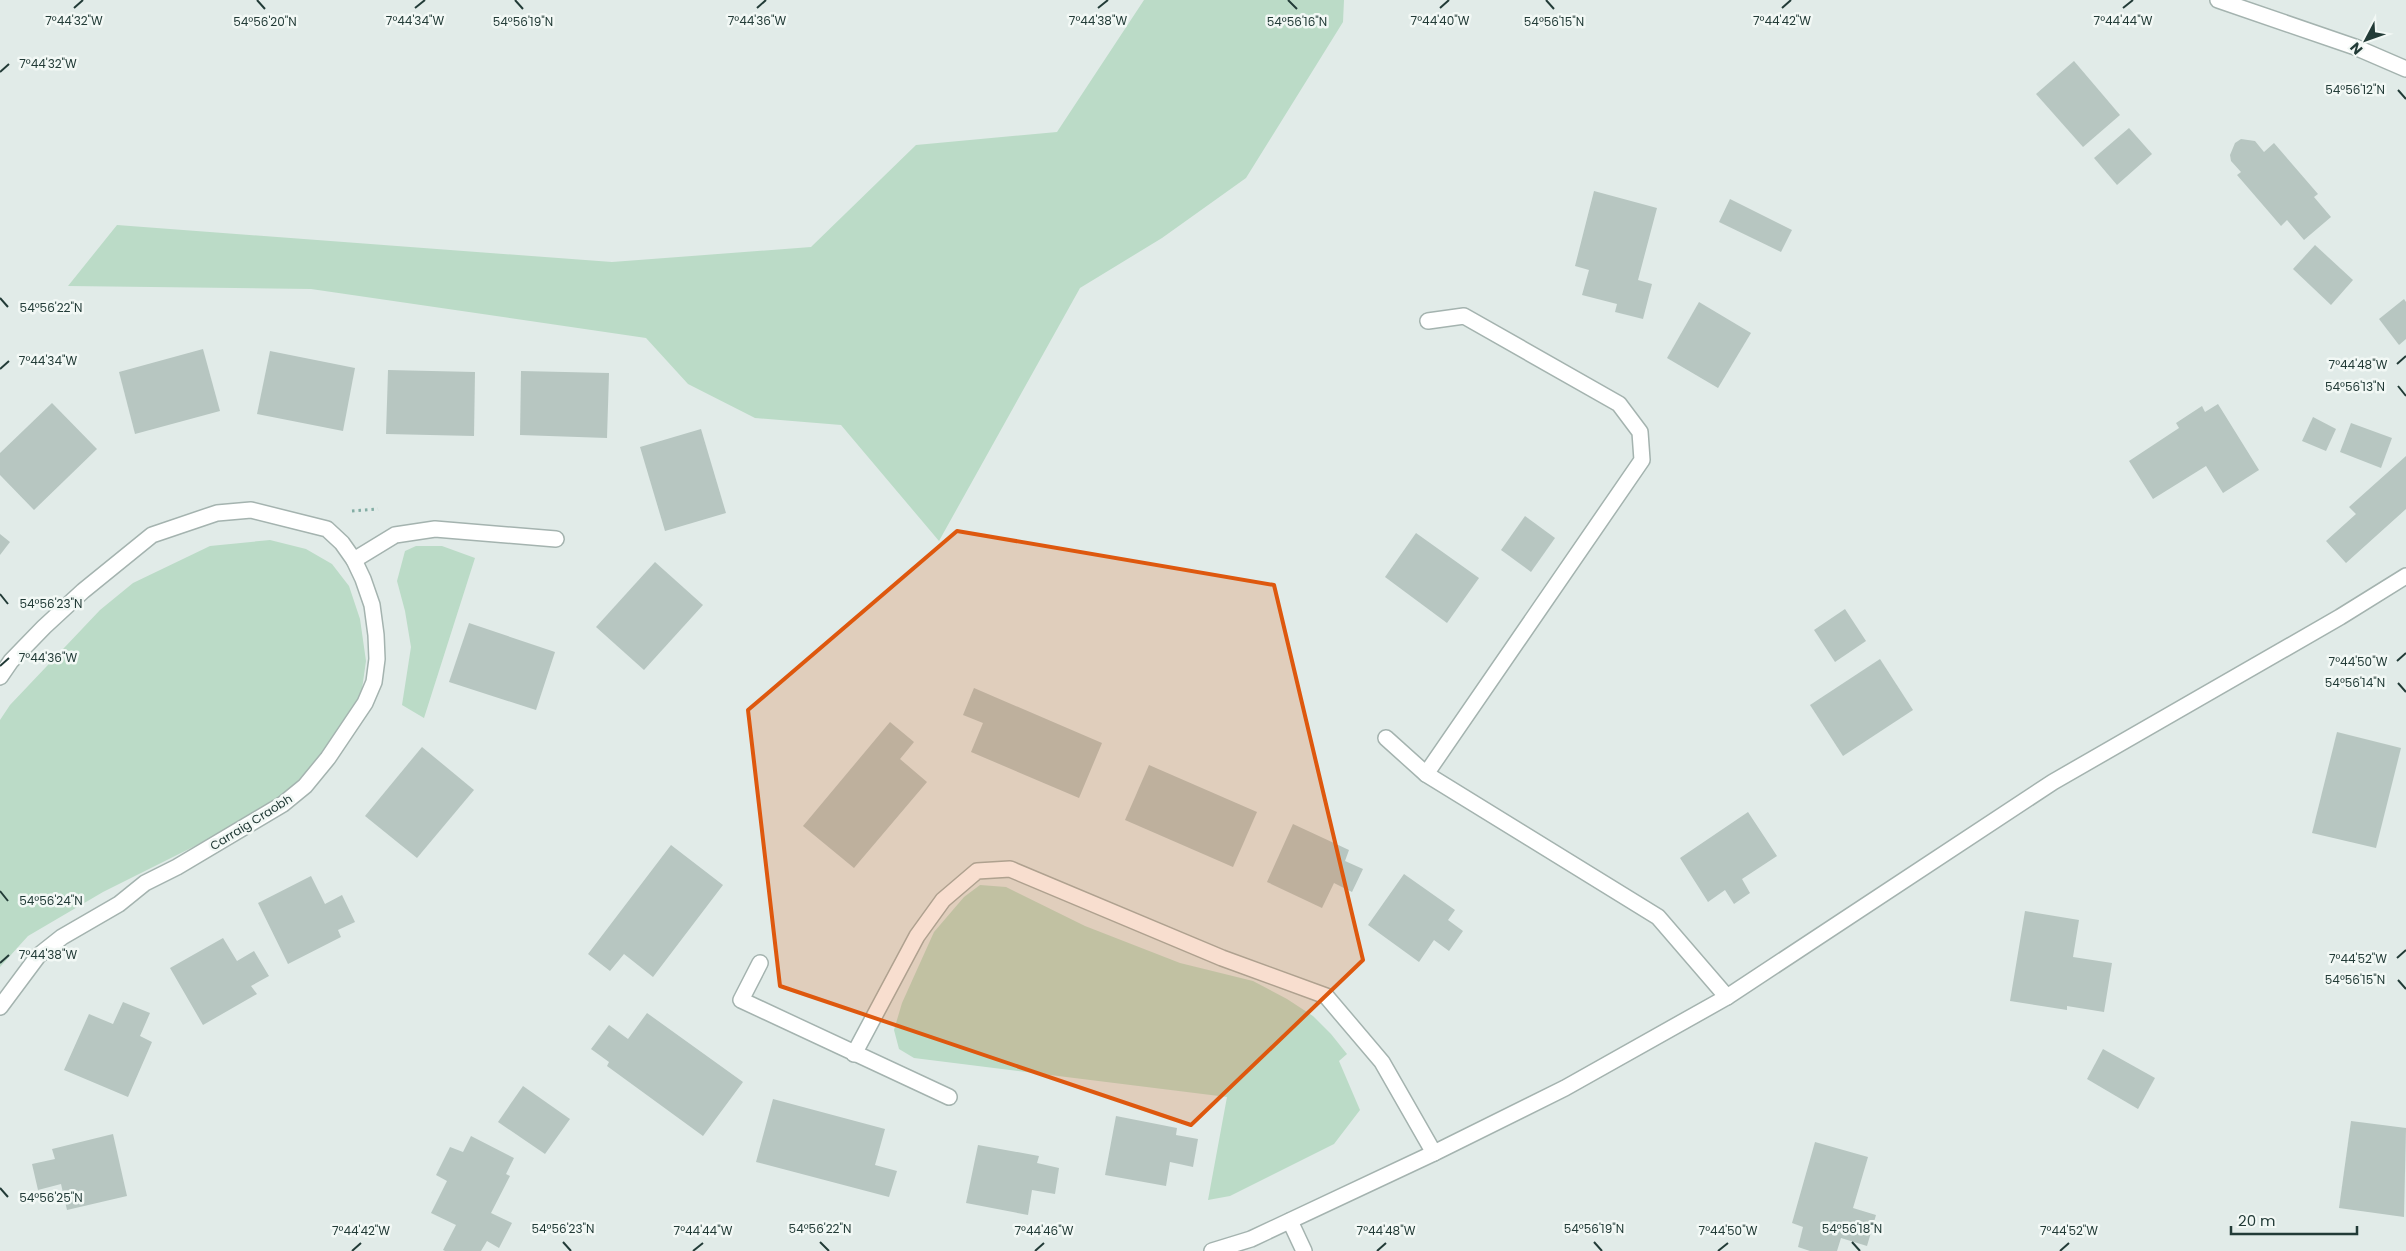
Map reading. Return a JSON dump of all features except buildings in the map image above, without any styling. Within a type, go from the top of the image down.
[{"type":"street","points":[[2218,0],[2355,46],[2406,69]]},
{"type":"street","points":[[1426,774],[1642,460],[1640,432],[1619,404],[1464,316],[1428,321]]},
{"type":"street","name":"Carraig Craobh","points":[[0,677],[12,661],[44,627],[83,591],[152,535],[217,513],[251,510],[282,516],[327,529],[342,543],[354,560],[363,580],[373,613],[378,659],[374,682],[360,710],[328,758],[305,786],[283,804],[177,867],[145,883],[119,904],[62,937],[38,956],[0,1007]]},
{"type":"street","points":[[354,560],[395,535],[434,529],[556,538]]},
{"type":"street","points":[[1212,1251],[1251,1239],[1434,1153],[1565,1088],[1727,997],[2053,782],[2331,622],[2406,576]]},
{"type":"street","points":[[1386,738],[1426,774],[1658,917],[1727,997]]},
{"type":"street","points":[[854,1054],[917,936],[943,900],[977,871],[1010,869],[1222,958],[1326,996],[1382,1062],[1434,1153]]},
{"type":"street","points":[[760,963],[741,1000],[949,1097]]},
{"type":"street","points":[[1290,1221],[1304,1251]]},
{"type":"highlighted area","points":[[957,531],[1274,585],[1363,960],[1191,1125],[780,986],[748,710]]},
{"type":"green space","points":[[1144,0],[1344,0],[1343,22],[1246,178],[1162,238],[1080,288],[939,541],[841,425],[755,418],[688,384],[646,338],[311,289],[68,286],[117,225],[612,262],[811,247],[916,145],[1057,132]]},
{"type":"green space","points":[[270,540],[306,549],[332,564],[349,586],[360,619],[366,661],[361,696],[340,735],[279,801],[103,892],[28,936],[0,967],[0,720],[10,705],[100,610],[133,583],[210,546]]},
{"type":"green space","points":[[416,546],[442,546],[475,558],[424,718],[402,705],[411,647],[405,611],[397,581],[405,551]]},
{"type":"green space","points":[[980,885],[1006,887],[1085,926],[1180,963],[1253,981],[1287,999],[1313,1016],[1347,1054],[1339,1061],[1360,1110],[1334,1144],[1230,1196],[1208,1200],[1227,1097],[914,1058],[899,1049],[894,1030],[902,1003],[934,932],[964,897]]}]
